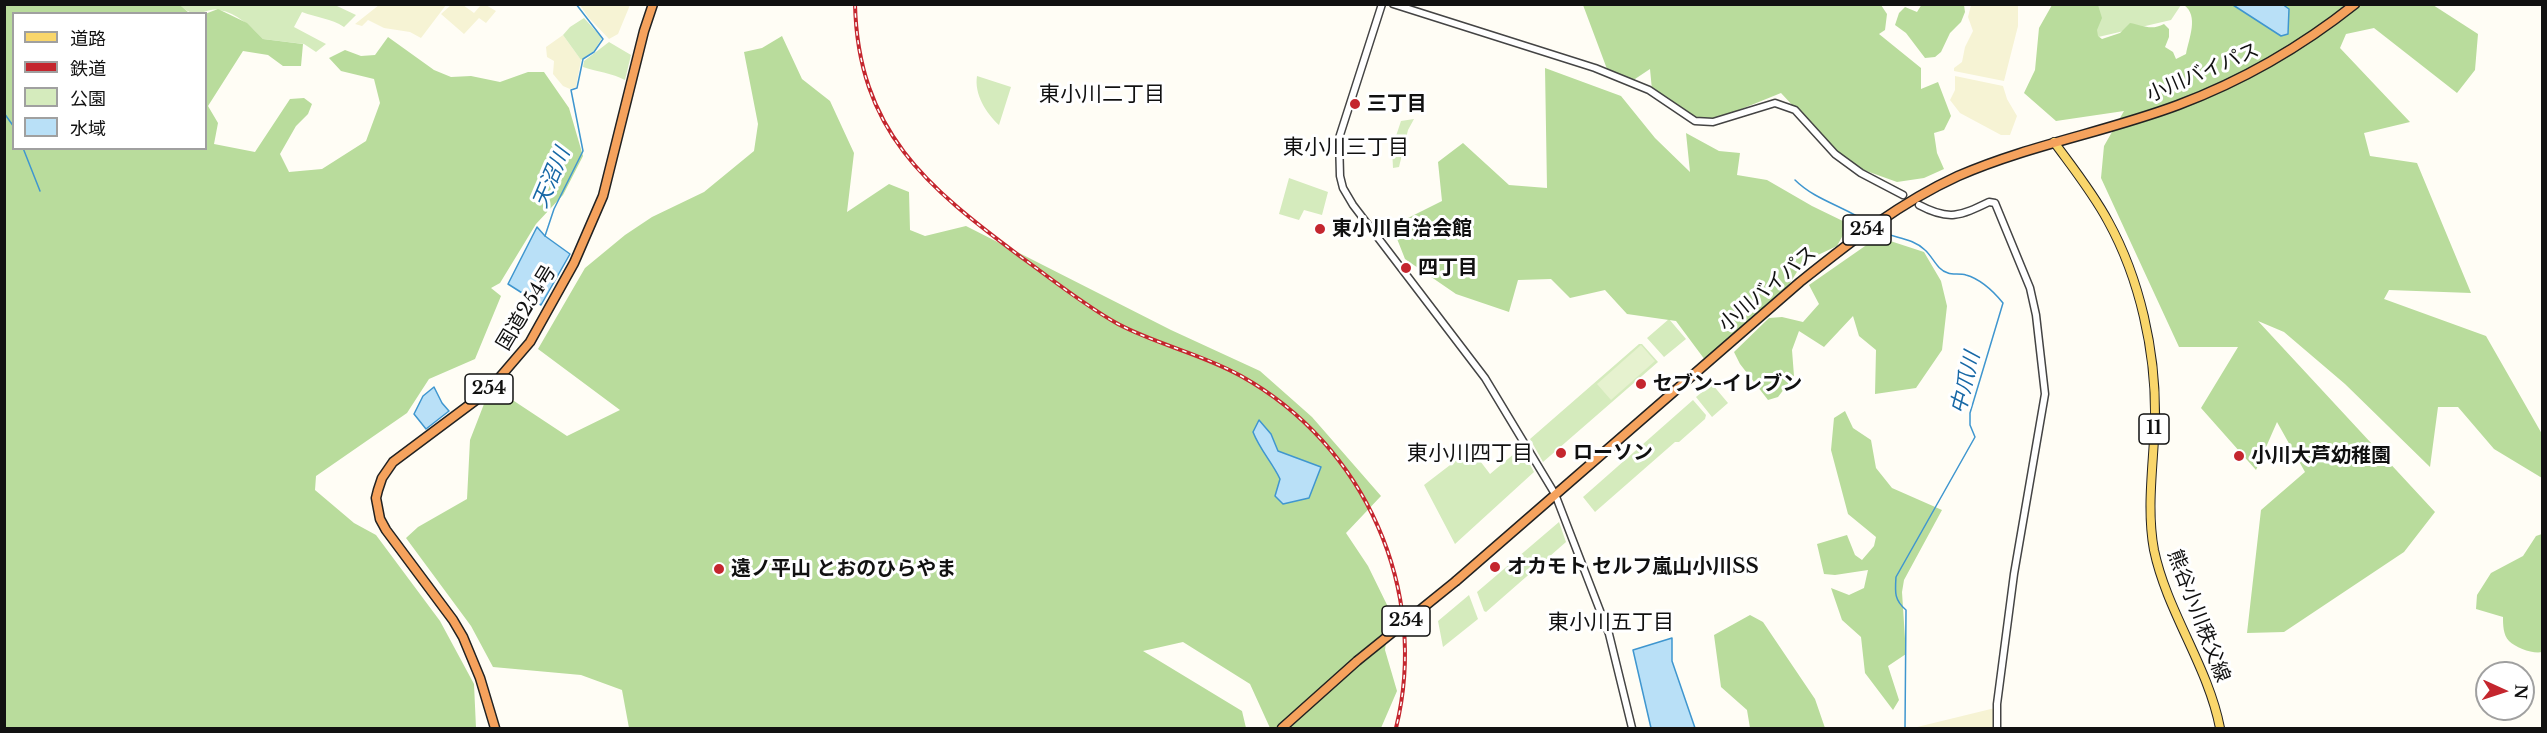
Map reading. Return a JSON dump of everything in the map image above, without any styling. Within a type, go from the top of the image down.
[{"type":"highway","name":"国道254号","points":[[495,729],[471,652],[453,620],[386,530],[377,508],[378,490],[386,471],[403,453],[488,391],[530,342],[574,263],[603,196],[644,31],[654,4]]},
{"type":"highway","name":"小川バイパス","points":[[1282,729],[1357,661],[1456,581],[1800,282],[1885,217],[1911,200],[1959,176],[2020,152],[2177,105],[2230,83],[2300,45],[2355,4]]},
{"type":"main road","name":"熊谷小川秩父線","points":[[2054,142],[2108,221],[2127,263],[2142,314],[2152,369],[2155,416],[2151,526],[2154,548],[2169,599],[2208,689],[2220,729]]},
{"type":"street","points":[[1382,4],[1339,138],[1339,166],[1343,188],[1357,210],[1485,378],[1555,494],[1609,634],[1632,729]]},
{"type":"street","points":[[1393,4],[1595,68],[1649,90],[1695,121],[1713,122],[1767,104],[1789,106],[1835,154],[1861,173],[1902,195]]},
{"type":"street","points":[[1919,205],[1938,214],[1955,216],[1989,202],[1995,203],[2026,274],[2036,315],[2045,394],[2014,574],[1997,704],[1997,729]]},
{"type":"shaded area","points":[[379,5],[446,5],[421,38],[410,32],[384,28],[368,20],[362,26],[355,24]]},
{"type":"shaded area","points":[[451,5],[463,5],[474,13],[481,5],[486,5],[496,11],[486,23],[479,18],[464,34],[441,14]]},
{"type":"shaded area","points":[[580,5],[630,5],[618,34],[609,39]]},
{"type":"shaded area","points":[[1971,5],[2018,5],[2018,26],[2004,81],[1954,71],[1954,68],[1962,62],[1965,47],[1973,31],[1968,17]]},
{"type":"shaded area","points":[[563,35],[581,60],[576,87],[570,89],[563,86],[553,74],[554,61],[547,57],[546,47]]},
{"type":"shaded area","points":[[1955,76],[2003,86],[2007,99],[2017,116],[2010,135],[2001,135],[1960,113],[1950,100],[1955,90]]},
{"type":"shaded area","points":[[1995,708],[1995,728],[1913,728]]},
{"type":"green space","points":[[1922,4],[1964,5],[1965,12],[1961,22],[1950,33],[1941,52],[1935,57],[1925,58],[1906,33],[1895,25],[1899,13],[1905,7],[1917,12]]},
{"type":"green space","points":[[5,5],[180,5],[188,12],[12,12],[12,150],[207,150],[207,13],[218,9],[247,23],[263,39],[303,44],[301,66],[283,66],[268,55],[243,51],[208,106],[218,123],[214,144],[255,152],[290,99],[304,98],[312,104],[308,114],[296,126],[280,154],[289,172],[322,169],[366,141],[380,103],[374,79],[341,71],[329,58],[345,50],[361,56],[375,55],[388,37],[434,70],[451,77],[471,76],[500,82],[528,72],[544,72],[569,108],[583,156],[563,195],[536,224],[500,283],[491,288],[501,296],[475,359],[429,379],[407,413],[316,476],[315,490],[354,523],[376,535],[440,621],[474,684],[476,728],[5,728]]},
{"type":"green space","points":[[180,5],[329,5],[337,6],[356,15],[344,27],[302,12],[294,27],[326,44],[316,52],[304,44],[263,39],[243,21],[226,12],[186,10]]},
{"type":"green space","points":[[1583,5],[1881,5],[1887,14],[1885,30],[1879,34],[1921,68],[1921,89],[1938,82],[1951,116],[1944,130],[1934,133],[1937,153],[1944,169],[1924,178],[1897,182],[1847,164],[1781,93],[1724,116],[1700,121],[1652,90],[1650,69],[1629,83],[1607,69]]},
{"type":"green space","points":[[2052,5],[2098,5],[2102,18],[2097,30],[2098,36],[2102,39],[2120,33],[2130,23],[2151,27],[2164,24],[2169,29],[2165,47],[2173,52],[2176,59],[2186,54],[2192,28],[2191,15],[2184,5],[2433,5],[2478,34],[2475,70],[2457,93],[2374,28],[2346,34],[2340,48],[2410,122],[2364,133],[2370,156],[2417,163],[2471,293],[2389,290],[2384,299],[2486,336],[2542,434],[2542,478],[2494,449],[2458,407],[2438,407],[2430,467],[2345,384],[2284,332],[2258,321],[2435,512],[2404,552],[2284,632],[2247,633],[2261,510],[2305,472],[2277,422],[2256,470],[2201,408],[2238,347],[2179,347],[2101,178],[2104,146],[2124,111],[2056,121],[2024,93],[2035,70],[2039,28]]},
{"type":"green space","points":[[2092,5],[2181,5],[2171,20],[2094,38]]},
{"type":"green space","points":[[584,18],[602,38],[594,51],[581,60],[563,35],[570,27]]},
{"type":"green space","points":[[782,36],[802,79],[830,101],[854,153],[847,212],[889,184],[909,192],[910,230],[925,236],[966,226],[1171,330],[1260,371],[1312,417],[1381,496],[1346,533],[1368,566],[1390,611],[1385,650],[1397,691],[1381,728],[1270,728],[1250,684],[1183,642],[1143,651],[1242,711],[1246,728],[629,728],[622,690],[581,675],[493,667],[471,626],[406,538],[418,527],[467,499],[470,440],[484,404],[511,399],[567,436],[620,410],[538,349],[585,268],[625,235],[652,217],[704,192],[754,151],[758,124],[744,52],[762,48]]},
{"type":"green space","points":[[609,42],[631,55],[625,80],[583,67],[584,61]]},
{"type":"green space","points":[[1545,68],[1621,96],[1655,138],[1690,172],[1686,133],[1719,151],[1740,153],[1737,175],[1767,180],[1849,224],[1837,246],[1803,262],[1787,288],[1705,360],[1676,321],[1627,314],[1605,290],[1570,298],[1551,279],[1518,280],[1509,312],[1456,294],[1405,259],[1392,226],[1442,201],[1438,162],[1463,143],[1509,185],[1547,188]]},
{"type":"green space","points":[[977,76],[1011,87],[999,125],[982,103],[977,90]]},
{"type":"green space","points":[[1414,119],[1408,130],[1399,167],[1393,168],[1392,148],[1401,121]]},
{"type":"green space","points":[[1289,178],[1328,192],[1322,215],[1304,210],[1299,220],[1279,214]]},
{"type":"green space","points":[[1878,237],[1924,252],[1941,281],[1947,306],[1942,350],[1916,388],[1875,394],[1876,350],[1859,336],[1853,316],[1824,347],[1799,331],[1792,350],[1794,376],[1778,397],[1768,400],[1740,364],[1734,352],[1769,318],[1782,317],[1803,322],[1819,304],[1809,285]]},
{"type":"green space","points":[[1669,319],[1686,339],[1664,357],[1647,338]]},
{"type":"green space","points":[[1639,344],[1642,344],[1658,362],[1543,462],[1530,439]]},
{"type":"green space","points":[[1641,345],[1655,361],[1611,400],[1597,384]]},
{"type":"green space","points":[[1712,384],[1728,403],[1712,417],[1696,397]]},
{"type":"green space","points":[[1693,400],[1706,415],[1705,419],[1679,442],[1675,442],[1595,512],[1583,497]]},
{"type":"green space","points":[[1845,411],[1853,428],[1871,440],[1876,468],[1892,488],[1942,510],[1904,580],[1902,592],[1906,654],[1888,666],[1899,700],[1893,710],[1865,673],[1861,637],[1842,620],[1831,588],[1849,595],[1864,588],[1868,570],[1835,575],[1824,574],[1817,544],[1847,535],[1855,555],[1862,560],[1874,546],[1876,537],[1848,514],[1831,450],[1834,418]]},
{"type":"green space","points":[[1521,448],[1534,472],[1455,544],[1424,485],[1471,449],[1490,474]]},
{"type":"green space","points":[[1559,522],[1566,542],[1486,612],[1484,611],[1477,592]]},
{"type":"green space","points":[[2542,534],[2542,652],[2534,652],[2516,646],[2507,639],[2504,633],[2503,617],[2476,609],[2477,595],[2491,573],[2523,556],[2536,536]]},
{"type":"green space","points":[[1469,595],[1478,619],[1443,647],[1438,621]]},
{"type":"green space","points":[[1750,615],[1763,622],[1815,699],[1825,728],[1750,728],[1747,710],[1721,687],[1714,635]]},
{"type":"water","points":[[2282,4],[2289,9],[2288,34],[2281,36],[2233,5]]},
{"type":"water","points":[[537,227],[545,236],[570,254],[541,305],[508,284]]},
{"type":"water","points":[[434,387],[449,411],[426,429],[414,414],[423,396]]},
{"type":"water","points":[[1259,420],[1271,434],[1278,451],[1321,467],[1309,498],[1283,504],[1275,496],[1280,479],[1253,432]]},
{"type":"water","points":[[1672,638],[1672,661],[1695,728],[1651,728],[1633,650]]},
{"type":"waterway","name":"天沼川","points":[[545,236],[554,209],[583,151],[571,90],[577,88],[583,59],[594,52],[603,39],[576,4]]},
{"type":"waterway","points":[[4,113],[12,124]]},
{"type":"waterway","points":[[24,150],[40,191]]},
{"type":"waterway","name":"中爪川","points":[[1795,180],[1822,199],[1871,225]]},
{"type":"waterway","name":"中爪川","points":[[1875,228],[1919,245],[1944,271],[1971,277],[1991,290],[2003,303],[1970,413],[1970,425],[1975,437],[1896,577],[1896,595],[1899,603],[1906,610],[1905,728]]},
{"type":"railway","points":[[855,4],[859,48],[869,87],[884,121],[904,152],[928,180],[987,231],[1105,317],[1149,338],[1226,368],[1285,405],[1322,441],[1354,481],[1378,526],[1395,574],[1404,624],[1404,676],[1396,728]]},
{"type":"place","name":"三丁目","points":[[1355,104]]},
{"type":"place","name":"東小川自治会館","points":[[1320,229]]},
{"type":"place","name":"四丁目","points":[[1406,268]]},
{"type":"place","name":"セブン-イレブン","points":[[1641,384]]},
{"type":"place","name":"ローソン","points":[[1561,453]]},
{"type":"place","name":"小川大芦幼稚園","points":[[2239,456]]},
{"type":"place","name":"オカモト セルフ嵐山小川SS","points":[[1495,567]]},
{"type":"place","name":"遠ノ平山 とおのひらやま","points":[[719,569]]},
{"type":"district","name":"東小川二丁目","points":[[1102,95]]},
{"type":"district","name":"東小川三丁目","points":[[1346,148]]},
{"type":"district","name":"東小川四丁目","points":[[1470,454]]},
{"type":"district","name":"東小川五丁目","points":[[1611,623]]}]
